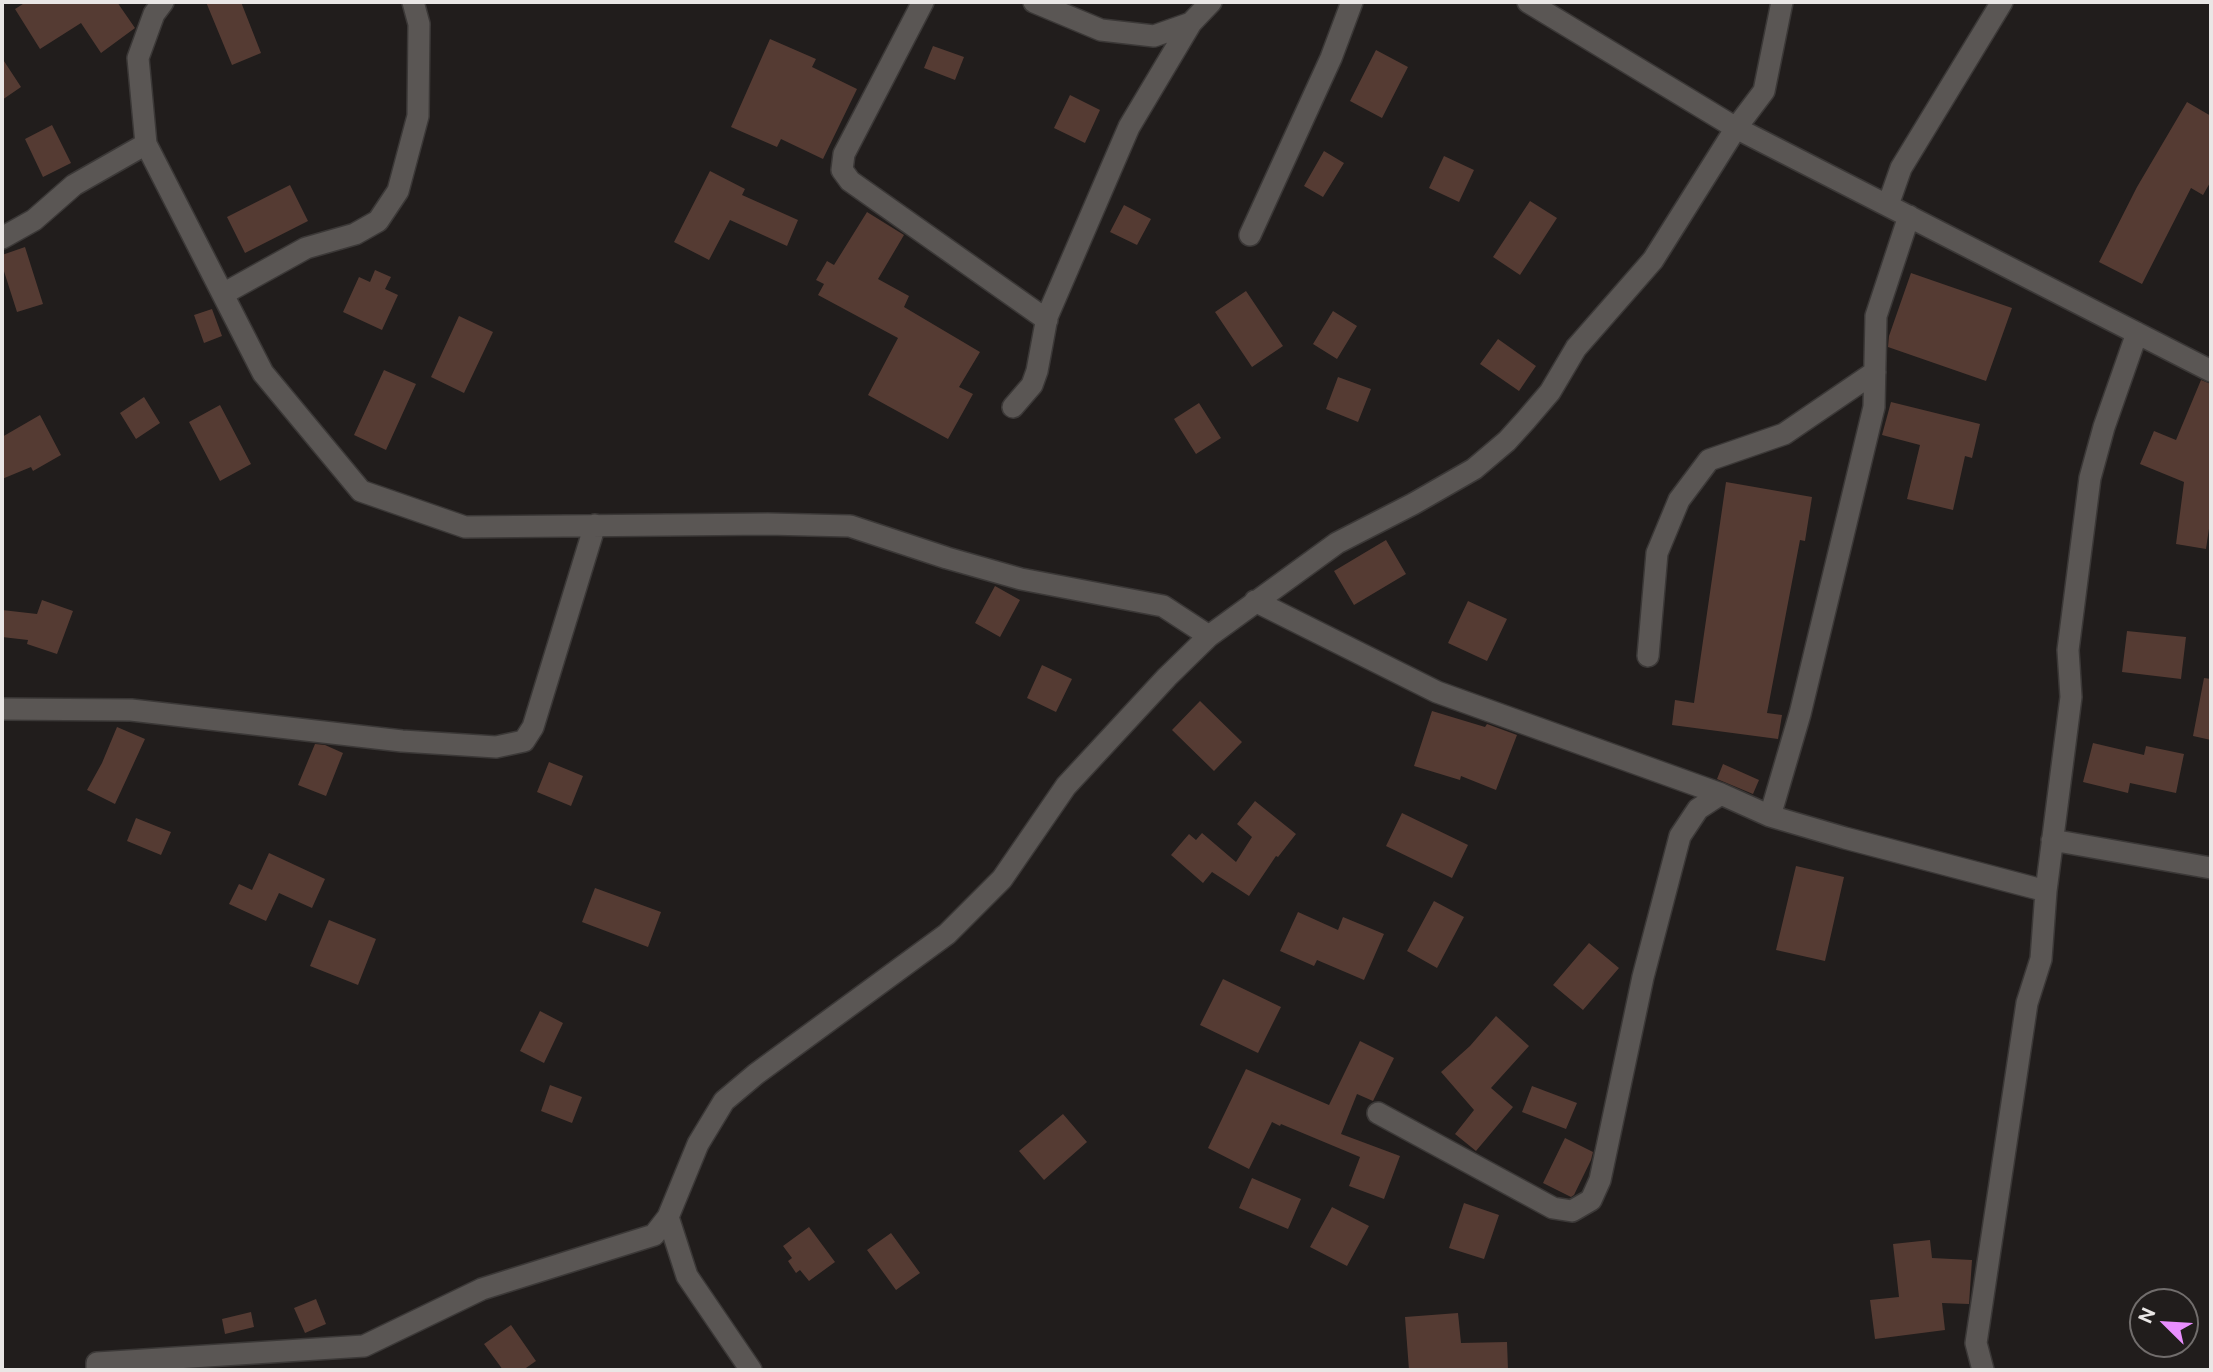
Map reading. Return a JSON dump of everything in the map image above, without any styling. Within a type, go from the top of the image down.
[{"type":"street","points":[[222,294],[306,248],[355,234],[378,221],[398,191],[418,116],[419,23],[413,2]]},
{"type":"street","points":[[923,2],[844,154],[842,170],[850,181],[1047,320]]},
{"type":"street","points":[[1034,2],[1101,30],[1154,36],[1191,23]]},
{"type":"street","points":[[1013,407],[1032,385],[1047,320],[1129,127],[1191,23],[1211,2]]},
{"type":"street","points":[[1250,236],[1331,58],[1352,2]]},
{"type":"street","points":[[1528,2],[1736,128],[2211,371]]},
{"type":"street","points":[[97,1370],[97,1363],[364,1346],[482,1289],[654,1235],[668,1217],[698,1144],[724,1101],[947,933],[1002,878],[1066,786],[1167,677],[1209,636],[1337,543],[1474,469],[1507,441],[1550,392],[1576,348],[1653,260],[1736,128],[1764,91],[1782,2]]},
{"type":"street","points":[[1888,205],[1901,168],[2002,2]]},
{"type":"street","points":[[155,6],[138,58],[146,144],[263,373],[361,491],[465,527],[768,524],[850,526],[1021,579],[1163,606],[1209,636]]},
{"type":"street","points":[[2,238],[34,220],[75,185],[146,144]]},
{"type":"street","points":[[1770,816],[1800,713],[1874,407],[1876,316],[1909,216]]},
{"type":"street","points":[[1983,1370],[1976,1343],[2027,1003],[2041,959],[2046,891],[2071,697],[2068,649],[2091,478],[2104,427],[2137,333]]},
{"type":"street","points":[[1648,656],[1657,552],[1679,500],[1709,460],[1784,434],[1875,372]]},
{"type":"street","points":[[2,709],[131,710],[402,741],[496,747],[524,741],[533,727],[596,526]]},
{"type":"street","points":[[1255,601],[1437,692],[1721,794],[1770,816],[2046,891]]},
{"type":"street","points":[[1378,1113],[1553,1208],[1572,1211],[1591,1200],[1601,1180],[1643,977],[1680,836],[1698,808],[1721,794]]},
{"type":"street","points":[[2052,840],[2211,868]]},
{"type":"street","points":[[668,1217],[687,1276],[751,1370]]},
{"type":"building","points":[[26,2],[117,2],[135,28],[101,53],[81,23],[40,49],[15,9]]},
{"type":"building","points":[[206,2],[241,2],[261,53],[232,65]]},
{"type":"building","points":[[770,39],[816,59],[812,67],[857,89],[823,159],[781,139],[777,147],[731,127]]},
{"type":"building","points":[[933,46],[964,57],[955,80],[924,68]]},
{"type":"building","points":[[1376,50],[1408,67],[1382,118],[1350,101]]},
{"type":"building","points":[[2,58],[21,87],[2,100]]},
{"type":"building","points":[[1070,95],[1100,110],[1085,143],[1054,128]]},
{"type":"building","points":[[2187,102],[2211,116],[2211,181],[2203,195],[2191,188],[2142,284],[2099,262],[2137,187]]},
{"type":"building","points":[[52,125],[71,163],[43,177],[25,139]]},
{"type":"building","points":[[1324,151],[1344,163],[1323,197],[1304,186]]},
{"type":"building","points":[[1444,156],[1474,170],[1459,202],[1429,188]]},
{"type":"building","points":[[710,171],[745,189],[742,195],[798,220],[787,246],[730,220],[709,260],[674,242]]},
{"type":"building","points":[[290,185],[308,221],[245,253],[227,217]]},
{"type":"building","points":[[1530,201],[1557,218],[1520,275],[1493,257]]},
{"type":"building","points":[[1124,205],[1151,219],[1137,245],[1110,232]]},
{"type":"building","points":[[867,212],[904,235],[878,279],[909,296],[904,307],[980,352],[959,387],[973,394],[948,439],[868,395],[898,338],[818,295],[824,284],[816,280],[827,261],[834,265]]},
{"type":"building","points":[[25,247],[43,304],[17,312],[2,265],[2,255]]},
{"type":"building","points":[[375,270],[391,277],[385,289],[398,295],[382,330],[343,312],[359,277],[370,282]]},
{"type":"building","points":[[1911,273],[2012,308],[1986,381],[1888,347],[1889,336]]},
{"type":"building","points":[[1246,291],[1283,346],[1252,367],[1215,312]]},
{"type":"building","points":[[212,309],[222,336],[204,343],[194,315]]},
{"type":"building","points":[[1333,311],[1357,326],[1337,359],[1313,344]]},
{"type":"building","points":[[459,316],[493,332],[464,393],[431,377]]},
{"type":"building","points":[[1498,339],[1536,366],[1519,391],[1480,364]]},
{"type":"building","points":[[384,370],[416,384],[386,450],[354,435]]},
{"type":"building","points":[[1338,377],[1371,389],[1358,422],[1326,409]]},
{"type":"building","points":[[2201,380],[2211,384],[2211,515],[2206,549],[2176,544],[2184,482],[2140,464],[2154,431],[2176,440]]},
{"type":"building","points":[[144,397],[160,423],[136,439],[120,413]]},
{"type":"building","points":[[1891,402],[1980,424],[1972,458],[1965,456],[1953,510],[1907,499],[1920,445],[1882,435]]},
{"type":"building","points":[[1199,403],[1221,438],[1196,454],[1174,419]]},
{"type":"building","points":[[220,405],[251,464],[220,481],[189,422]]},
{"type":"building","points":[[40,415],[61,455],[33,471],[31,467],[2,479],[2,437]]},
{"type":"building","points":[[1726,482],[1812,497],[1805,541],[1800,540],[1767,713],[1782,715],[1778,739],[1672,725],[1675,700],[1694,703]]},
{"type":"building","points":[[1386,540],[1406,574],[1354,605],[1334,571]]},
{"type":"building","points":[[995,586],[1020,600],[1000,637],[975,623]]},
{"type":"building","points":[[42,600],[73,611],[57,654],[27,644],[28,640],[2,637],[2,610],[37,614]]},
{"type":"building","points":[[1468,601],[1507,619],[1487,661],[1448,643]]},
{"type":"building","points":[[2127,631],[2186,637],[2181,679],[2122,672]]},
{"type":"building","points":[[1042,665],[1072,679],[1056,712],[1027,698]]},
{"type":"building","points":[[2204,678],[2211,679],[2211,740],[2193,736]]},
{"type":"building","points":[[1200,701],[1242,742],[1214,771],[1172,730]]},
{"type":"building","points":[[1432,711],[1485,727],[1487,724],[1517,735],[1496,790],[1461,776],[1460,780],[1414,766]]},
{"type":"building","points":[[117,727],[145,739],[115,804],[87,790]]},
{"type":"building","points":[[2093,743],[2144,755],[2146,746],[2184,754],[2176,793],[2130,783],[2128,793],[2083,782]]},
{"type":"building","points":[[315,744],[325,745],[343,753],[326,796],[298,785]]},
{"type":"building","points":[[549,762],[583,776],[571,806],[537,792]]},
{"type":"building","points":[[1723,764],[1759,780],[1753,794],[1717,779]]},
{"type":"building","points":[[1255,801],[1296,834],[1278,857],[1276,856],[1249,896],[1212,872],[1203,883],[1171,855],[1189,834],[1196,840],[1202,833],[1236,862],[1252,837],[1237,824]]},
{"type":"building","points":[[1402,813],[1468,845],[1452,878],[1386,846]]},
{"type":"building","points":[[136,818],[171,832],[161,855],[127,841]]},
{"type":"building","points":[[269,853],[325,879],[312,908],[279,893],[266,921],[229,904],[239,884],[252,890]]},
{"type":"building","points":[[1796,866],[1844,877],[1825,961],[1776,950]]},
{"type":"building","points":[[595,888],[661,912],[648,947],[582,922]]},
{"type":"building","points":[[1434,901],[1464,917],[1437,968],[1407,951]]},
{"type":"building","points":[[1298,912],[1338,930],[1343,917],[1384,934],[1364,980],[1317,960],[1314,966],[1280,951]]},
{"type":"building","points":[[329,920],[376,939],[358,985],[310,966]]},
{"type":"building","points":[[1589,943],[1619,968],[1583,1010],[1553,985]]},
{"type":"building","points":[[1223,979],[1281,1007],[1258,1053],[1200,1025]]},
{"type":"building","points":[[540,1011],[563,1023],[544,1063],[520,1051]]},
{"type":"building","points":[[1496,1016],[1529,1046],[1491,1088],[1513,1107],[1476,1151],[1455,1134],[1474,1110],[1441,1072],[1470,1046]]},
{"type":"building","points":[[1360,1041],[1394,1058],[1373,1101],[1357,1094],[1341,1134],[1400,1156],[1384,1199],[1349,1186],[1360,1157],[1281,1124],[1280,1126],[1272,1122],[1249,1169],[1208,1148],[1246,1069],[1329,1105]]},
{"type":"building","points":[[550,1085],[582,1097],[572,1123],[541,1111]]},
{"type":"building","points":[[1532,1086],[1577,1103],[1566,1129],[1522,1112]]},
{"type":"building","points":[[1063,1114],[1087,1142],[1044,1180],[1019,1151]]},
{"type":"building","points":[[1565,1138],[1593,1152],[1571,1197],[1543,1183]]},
{"type":"building","points":[[1252,1178],[1301,1199],[1288,1229],[1239,1208]]},
{"type":"building","points":[[1464,1203],[1499,1215],[1484,1259],[1449,1248]]},
{"type":"building","points":[[1332,1207],[1369,1226],[1347,1266],[1310,1247]]},
{"type":"building","points":[[809,1227],[835,1262],[809,1281],[800,1270],[796,1273],[788,1261],[792,1258],[783,1246]]},
{"type":"building","points":[[891,1233],[920,1273],[896,1290],[867,1250]]},
{"type":"building","points":[[1930,1240],[1932,1258],[1972,1260],[1969,1304],[1942,1303],[1945,1330],[1875,1339],[1870,1300],[1899,1297],[1893,1244]]},
{"type":"building","points":[[316,1299],[326,1324],[305,1333],[294,1308]]},
{"type":"building","points":[[251,1312],[254,1327],[225,1334],[222,1319]]},
{"type":"building","points":[[1458,1313],[1461,1343],[1507,1342],[1508,1370],[1409,1370],[1405,1317]]},
{"type":"building","points":[[511,1325],[536,1361],[523,1370],[503,1370],[484,1344]]}]
